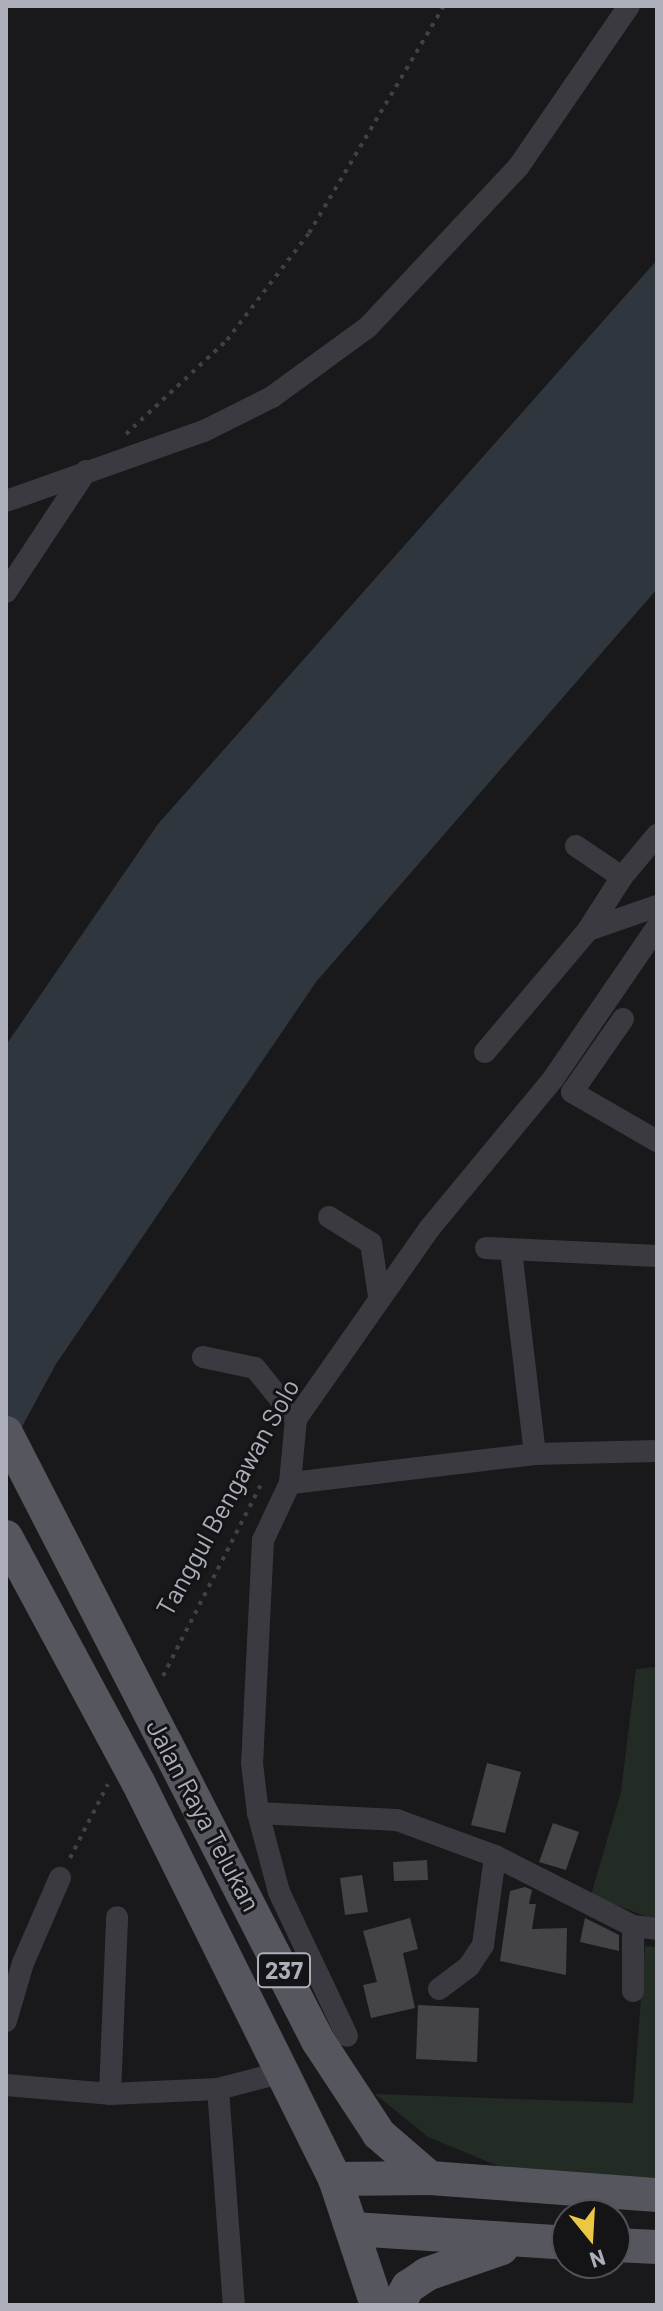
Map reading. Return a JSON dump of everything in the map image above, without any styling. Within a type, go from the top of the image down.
[{"type":"main road","name":"Jalan Raya Telukan","points":[[6,1433],[318,2041],[379,2134],[430,2178]]},
{"type":"main road","name":"Jalan Raya Telukan","points":[[6,1537],[124,1780],[283,2072],[335,2179],[377,2305]]},
{"type":"main road","points":[[335,2179],[430,2178],[657,2195]]},
{"type":"main road","points":[[353,2229],[551,2242]]},
{"type":"main road","points":[[398,2305],[415,2281],[452,2263],[551,2242]]},
{"type":"main road","points":[[631,2246],[657,2247]]},
{"type":"street","points":[[6,501],[204,431],[272,397],[368,327],[519,166],[629,6]]},
{"type":"street","points":[[6,592],[91,470]]},
{"type":"street","points":[[485,1052],[588,930],[622,877],[657,835]]},
{"type":"street","points":[[576,846],[622,877]]},
{"type":"street","points":[[588,930],[657,906]]},
{"type":"street","name":"Tanggul Bengawan Solo","points":[[296,1419],[379,1296],[553,1079],[657,927]]},
{"type":"street","points":[[623,1019],[572,1092],[657,1141]]},
{"type":"street","points":[[329,1217],[371,1243],[379,1296]]},
{"type":"street","points":[[486,1248],[657,1256]]},
{"type":"street","points":[[511,1250],[535,1454]]},
{"type":"street","points":[[203,1357],[255,1368],[296,1419],[290,1483],[263,1540],[252,1763],[258,1813],[279,1892],[347,2036]]},
{"type":"street","points":[[290,1483],[535,1454],[657,1451]]},
{"type":"street","points":[[258,1813],[397,1820],[495,1856],[633,1926],[657,1929]]},
{"type":"street","points":[[439,1989],[469,1966],[483,1945],[495,1856]]},
{"type":"street","points":[[6,2021],[23,1963],[60,1878]]},
{"type":"street","points":[[110,2094],[117,1917]]},
{"type":"street","points":[[633,1926],[633,1991]]},
{"type":"street","points":[[6,2085],[110,2094],[218,2089],[283,2072]]},
{"type":"street","points":[[218,2089],[234,2305]]},
{"type":"path","points":[[91,470],[140,418],[227,340],[300,245],[444,6]]},
{"type":"path","name":"Tanggul Bengawan Solo","points":[[161,1679],[269,1469]]},
{"type":"path","points":[[60,1878],[124,1780]]},
{"type":"shaded area","points":[[657,260],[657,589],[316,982],[56,1364],[6,1456],[6,1045],[158,824]]},
{"type":"shaded area","points":[[657,1667],[657,1921],[591,1895],[621,1792],[636,1669]]},
{"type":"shaded area","points":[[645,1946],[657,1947],[657,2180],[517,2174],[428,2137],[375,2094],[633,2103]]},
{"type":"building","points":[[487,1763],[521,1772],[505,1833],[471,1825]]},
{"type":"building","points":[[553,1823],[579,1832],[566,1870],[539,1862]]},
{"type":"building","points":[[427,1860],[428,1880],[394,1881],[393,1862]]},
{"type":"building","points":[[362,1875],[368,1912],[345,1915],[340,1878]]},
{"type":"building","points":[[525,1887],[532,1890],[529,1904],[536,1904],[532,1929],[567,1928],[566,1975],[500,1961],[510,1891]]},
{"type":"building","points":[[410,1918],[418,1949],[403,1953],[415,2008],[371,2018],[363,1985],[377,1982],[363,1931]]},
{"type":"building","points":[[585,1918],[619,1935],[619,1951],[580,1942]]},
{"type":"building","points":[[418,2005],[479,2008],[477,2062],[416,2059]]}]
